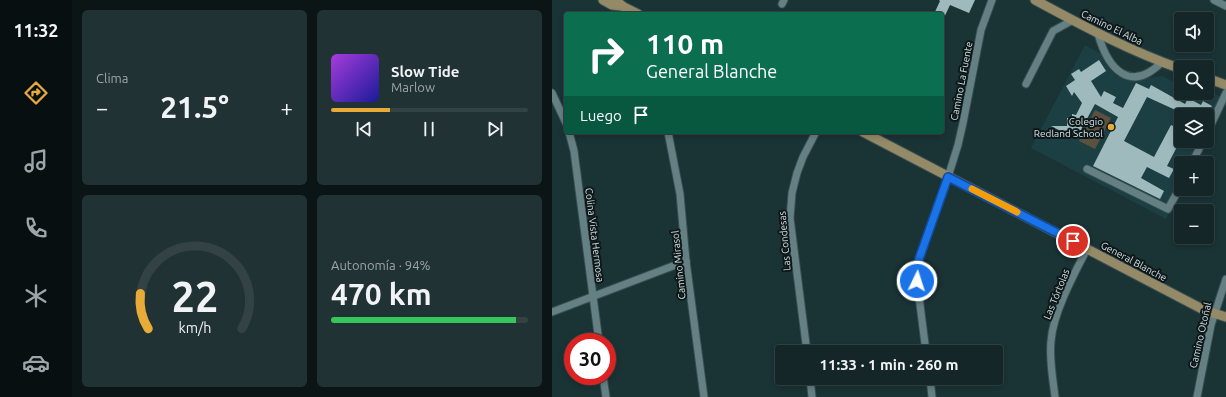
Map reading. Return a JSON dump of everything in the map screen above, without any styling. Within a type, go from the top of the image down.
[{"type":"main road","points":[[603,0],[612,5],[623,7],[634,12]]},
{"type":"main road","points":[[615,0],[623,7]]},
{"type":"main road","name":"Camino El Alba","points":[[1035,0],[1098,34],[1174,66]]},
{"type":"main road","points":[[1214,81],[1226,85]]},
{"type":"main road","name":"General Blanche","points":[[867,134],[1204,310],[1226,317]]},
{"type":"street","name":"Camino La Fuente","points":[[925,345],[917,281],[918,267],[921,252],[948,177],[963,123],[981,30],[992,0]]},
{"type":"street","points":[[1214,0],[1226,6]]},
{"type":"street","points":[[1026,84],[1053,31],[1072,20]]},
{"type":"street","points":[[1098,34],[1102,46],[1117,71],[1128,76],[1134,77],[1146,74],[1162,62]]},
{"type":"street","points":[[552,93],[564,119]]},
{"type":"street","points":[[1214,118],[1226,93]]},
{"type":"street","name":"Colina Vista Hermosa","points":[[570,134],[574,151],[598,333]]},
{"type":"street","name":"Camino Mirasol","points":[[668,134],[680,194],[686,261],[704,397]]},
{"type":"street","name":"Las Condesas","points":[[806,345],[790,218],[792,193],[797,173],[803,157],[815,134]]},
{"type":"street","points":[[1087,169],[1168,209],[1174,196]]},
{"type":"street","name":"Las Tórtolas","points":[[1055,397],[1050,357],[1052,334],[1057,316],[1087,249]]},
{"type":"street","points":[[552,312],[686,261]]},
{"type":"street","name":"Camino Otoñal","points":[[1197,397],[1214,314],[1226,279]]},
{"type":"street","points":[[604,385],[606,397]]},
{"type":"street","points":[[811,385],[812,397]]},
{"type":"street","points":[[931,385],[932,397]]},
{"type":"shaded area","name":"Colegio Redland School","points":[[1085,45],[1101,54],[1110,69],[1117,76],[1129,81],[1162,76],[1174,82],[1174,100],[1214,100],[1214,94],[1226,99],[1226,103],[1214,126],[1214,108],[1174,108],[1174,148],[1202,148],[1198,156],[1174,156],[1174,196],[1178,196],[1166,219],[1031,148]]},
{"type":"shaded area","points":[[1095,110],[1111,118],[1095,149],[1079,141]]},
{"type":"building","points":[[939,0],[975,0],[969,13],[950,5],[944,18],[944,12],[935,12],[940,1]]},
{"type":"building","points":[[1099,60],[1106,71],[1091,81],[1101,97],[1104,91],[1116,97],[1113,103],[1123,108],[1136,83],[1149,89],[1151,85],[1174,98],[1174,100],[1178,100],[1185,104],[1187,100],[1192,100],[1201,105],[1203,101],[1212,106],[1211,108],[1174,108],[1174,109],[1147,97],[1124,141],[1154,157],[1171,125],[1173,126],[1174,124],[1174,148],[1176,148],[1167,166],[1174,169],[1169,178],[1147,167],[1141,178],[1164,191],[1160,199],[1093,166],[1118,117],[1095,104],[1076,139],[1051,126],[1067,126],[1067,118],[1072,118],[1072,114],[1076,115],[1082,103],[1074,92],[1072,96],[1066,86],[1075,80],[1071,74],[1079,69],[1081,72]]},
{"type":"slow traffic","points":[[972,189],[1017,212]]},
{"type":"place","name":"Colegio Redland School","points":[[1111,127]]},
{"type":"route","points":[[917,281],[921,252],[948,177],[1073,241]]}]
